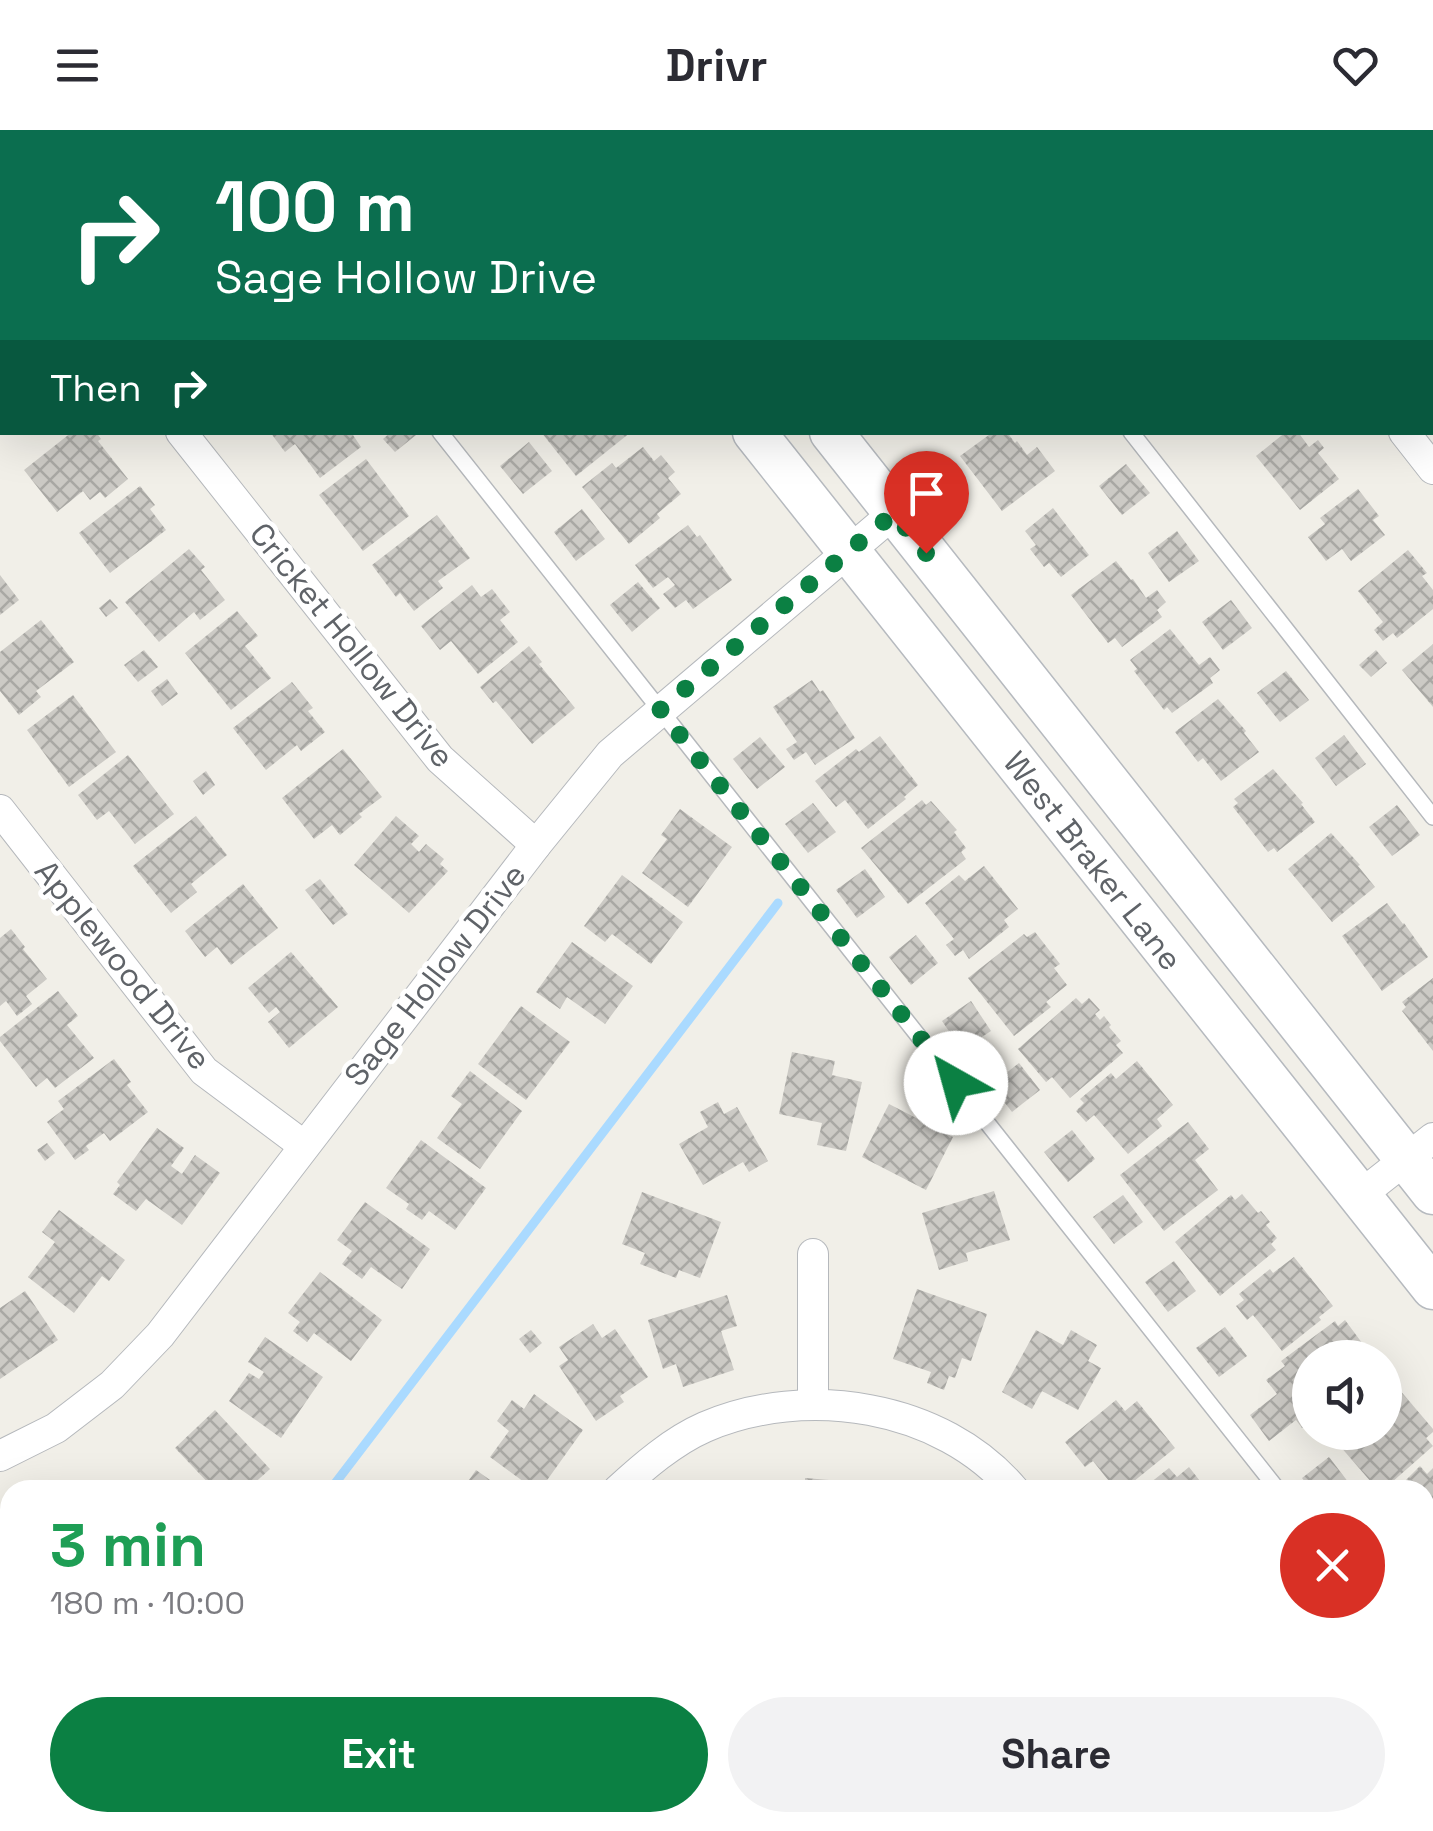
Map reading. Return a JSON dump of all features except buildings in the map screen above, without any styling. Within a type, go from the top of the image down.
[{"type":"main road","name":"West Braker Lane","points":[[756,435],[1433,1288]]},
{"type":"main road","name":"West Braker Lane","points":[[833,435],[1420,1149],[1433,1193]]},
{"type":"street","name":"Cricket Hollow Drive","points":[[184,435],[440,759],[536,845]]},
{"type":"street","points":[[1406,435],[1433,469]]},
{"type":"street","name":"Sage Hollow Drive","points":[[0,1456],[56,1428],[112,1385],[160,1335],[303,1145],[610,754],[894,513]]},
{"type":"street","name":"Applewood Drive","points":[[0,810],[204,1071],[303,1145]]},
{"type":"street","points":[[1358,1197],[1420,1149]]},
{"type":"street","points":[[812,1254],[813,1404]]},
{"type":"street","points":[[630,1480],[702,1428],[745,1413],[813,1404],[876,1411],[928,1428],[967,1449],[1006,1480]]},
{"type":"lane","points":[[442,435],[1270,1480]]},
{"type":"lane","points":[[1132,435],[1433,816]]},
{"type":"waterway","points":[[338,1480],[778,903]]},
{"type":"route","points":[[926,553],[894,513],[660,710],[956,1083]]}]
